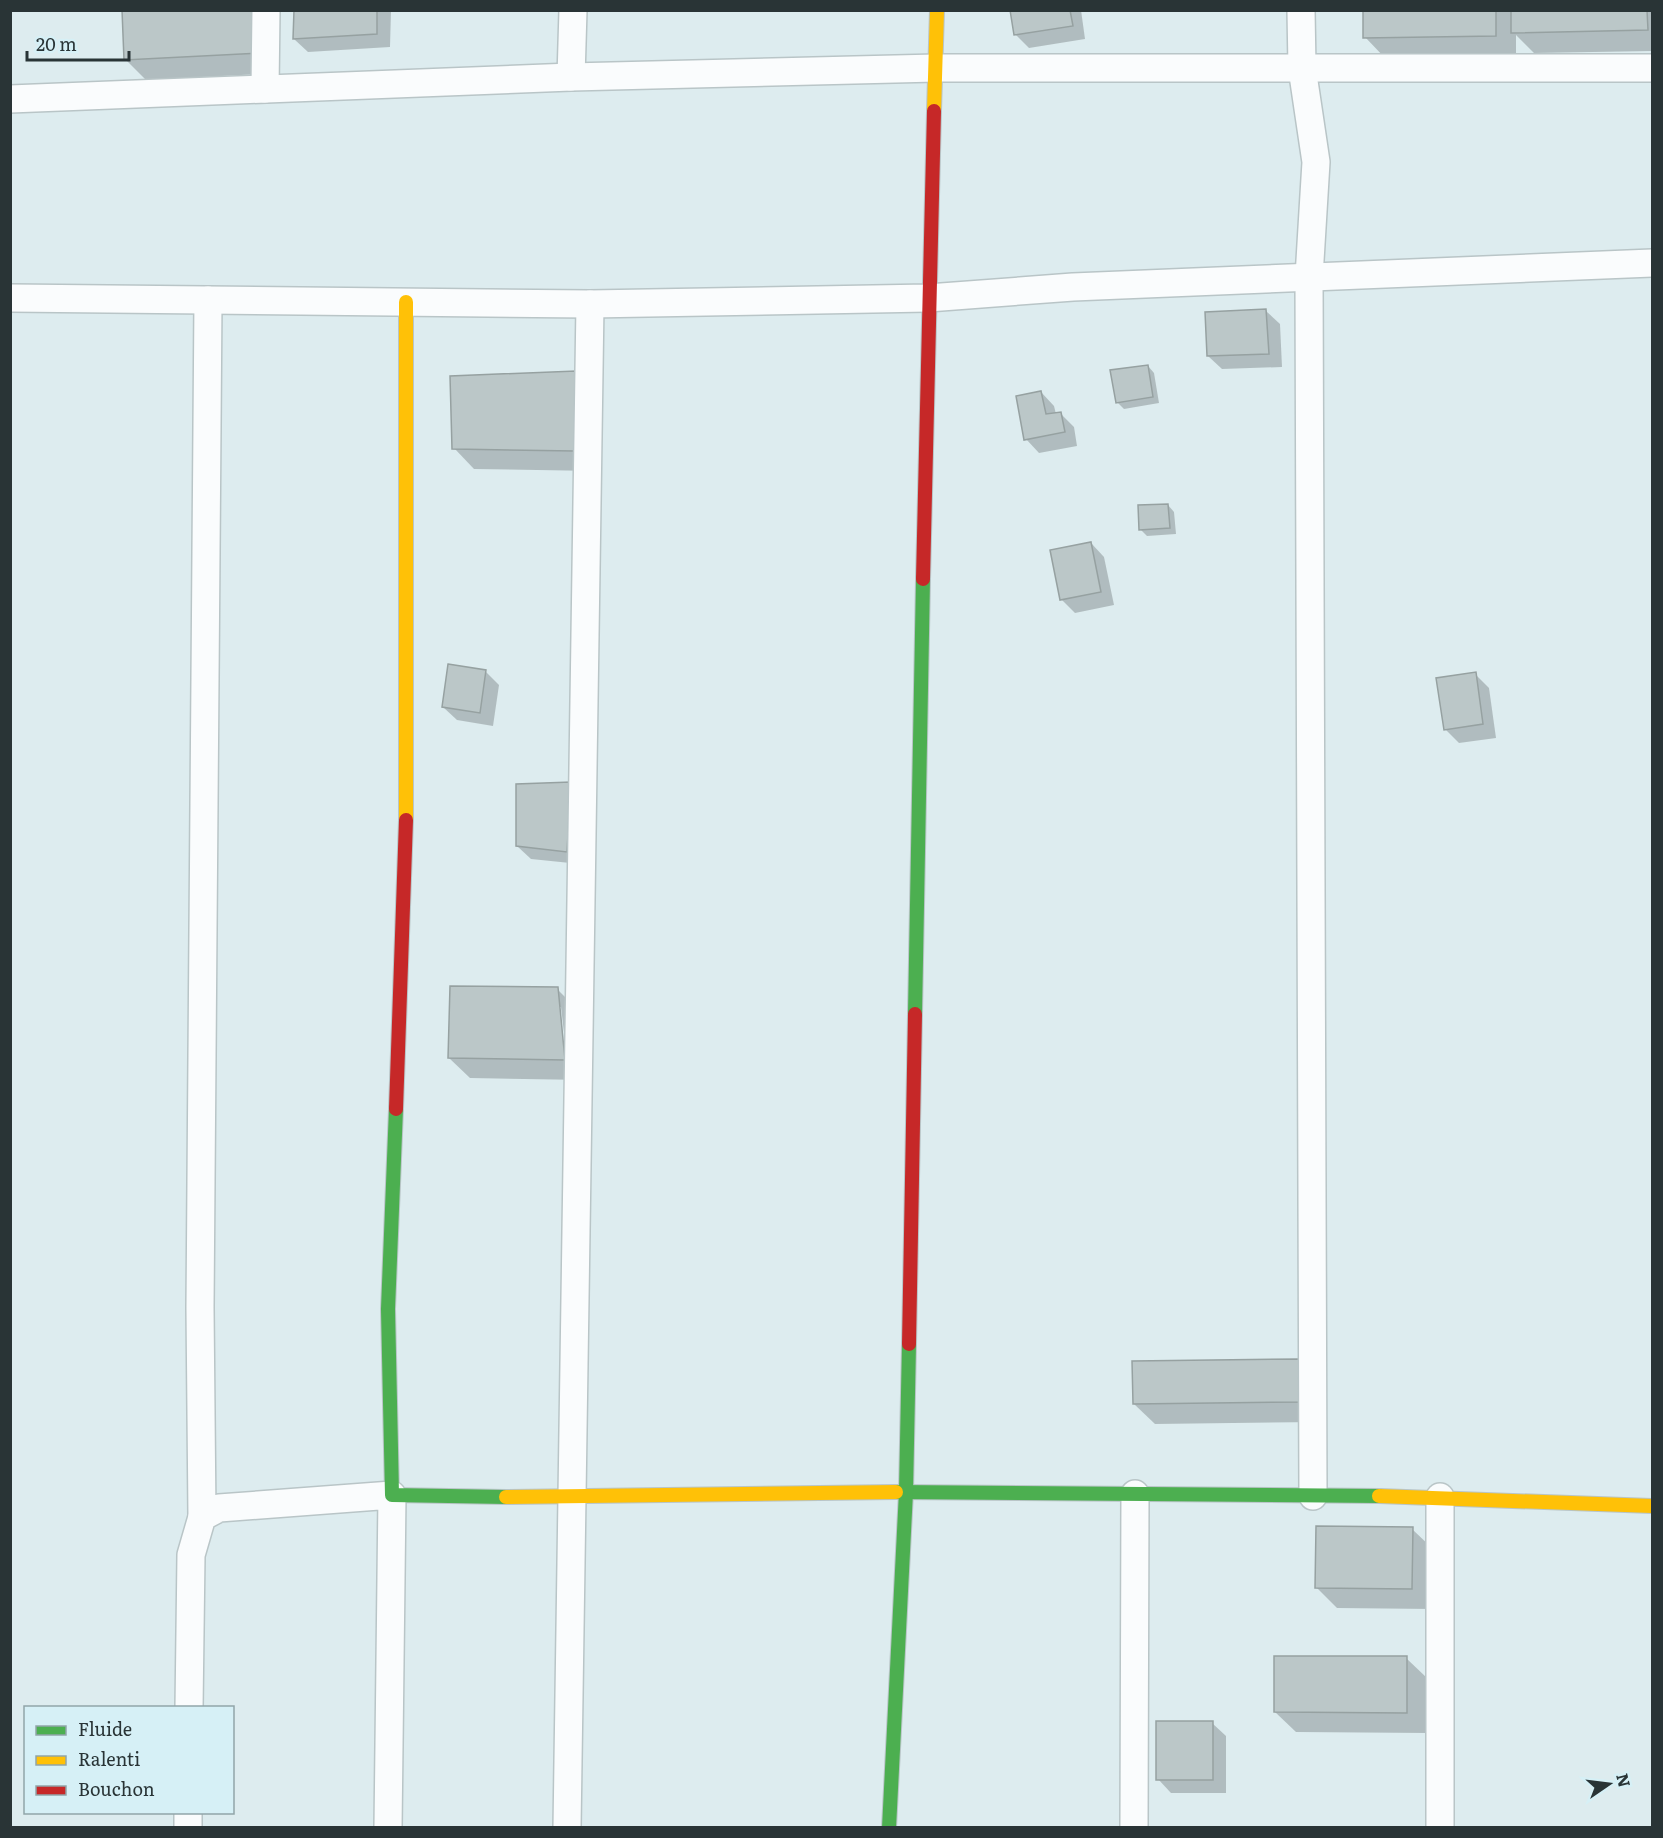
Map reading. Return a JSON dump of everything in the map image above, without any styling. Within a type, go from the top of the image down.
[{"type":"street","points":[[265,89],[266,10]]},
{"type":"street","points":[[571,77],[573,10]]},
{"type":"street","points":[[890,1827],[906,1492],[928,297],[938,10]]},
{"type":"street","points":[[1301,10],[1302,68],[1316,162],[1309,278],[1313,1496]]},
{"type":"street","points":[[10,99],[571,77],[936,68],[1653,68]]},
{"type":"street","points":[[10,298],[590,304],[928,297],[1073,287],[1653,263]]},
{"type":"street","points":[[189,1706],[191,1555],[202,1517],[200,1308],[208,300]]},
{"type":"street","points":[[388,1827],[392,1495],[388,1310],[405,901],[404,823],[407,784],[405,750],[409,630],[406,302]]},
{"type":"street","points":[[567,1827],[590,304]]},
{"type":"street","points":[[202,1517],[219,1508],[392,1495],[572,1498],[906,1492],[1440,1497],[1653,1506]]},
{"type":"street","points":[[1134,1827],[1135,1494]]},
{"type":"street","points":[[1440,1497],[1440,1827]]},
{"type":"building","points":[[122,10],[259,10],[259,53],[124,60]]},
{"type":"building","points":[[294,10],[377,10],[377,34],[293,39]]},
{"type":"building","points":[[1010,10],[1070,10],[1073,26],[1014,35]]},
{"type":"building","points":[[1363,10],[1496,10],[1496,36],[1363,38]]},
{"type":"building","points":[[1511,10],[1647,10],[1648,30],[1511,33]]},
{"type":"building","points":[[1266,309],[1269,354],[1207,356],[1205,312]]},
{"type":"building","points":[[1148,365],[1153,397],[1116,403],[1110,370]]},
{"type":"building","points":[[576,371],[575,451],[452,449],[450,376]]},
{"type":"building","points":[[1041,391],[1046,414],[1061,412],[1065,432],[1024,440],[1016,396]]},
{"type":"building","points":[[1168,504],[1170,528],[1139,530],[1138,505]]},
{"type":"building","points":[[1091,542],[1101,592],[1060,600],[1050,550]]},
{"type":"building","points":[[448,664],[486,670],[480,713],[442,707]]},
{"type":"building","points":[[1476,672],[1483,724],[1444,730],[1436,678]]},
{"type":"building","points":[[571,782],[567,852],[516,846],[516,784]]},
{"type":"building","points":[[450,986],[558,987],[565,1060],[448,1058]]},
{"type":"building","points":[[1299,1359],[1299,1402],[1133,1404],[1132,1361]]},
{"type":"building","points":[[1316,1526],[1413,1527],[1412,1589],[1315,1588]]},
{"type":"building","points":[[1274,1656],[1407,1656],[1407,1713],[1274,1712]]},
{"type":"building","points":[[1156,1721],[1213,1721],[1213,1780],[1156,1780]]},
{"type":"traffic: fast","points":[[915,1014],[923,579]]},
{"type":"traffic: fast","points":[[396,1109],[388,1309],[392,1495],[506,1497]]},
{"type":"traffic: fast","points":[[889,1828],[906,1492],[909,1344]]},
{"type":"traffic: fast","points":[[896,1492],[1379,1496]]},
{"type":"traffic: slow","points":[[934,111],[937,10]]},
{"type":"traffic: slow","points":[[406,302],[406,820]]},
{"type":"traffic: slow","points":[[506,1497],[896,1492]]},
{"type":"traffic: slow","points":[[1379,1496],[1652,1506]]},
{"type":"traffic: jam","points":[[923,579],[934,111]]},
{"type":"traffic: jam","points":[[396,1109],[406,820]]},
{"type":"traffic: jam","points":[[909,1344],[915,1014]]}]
